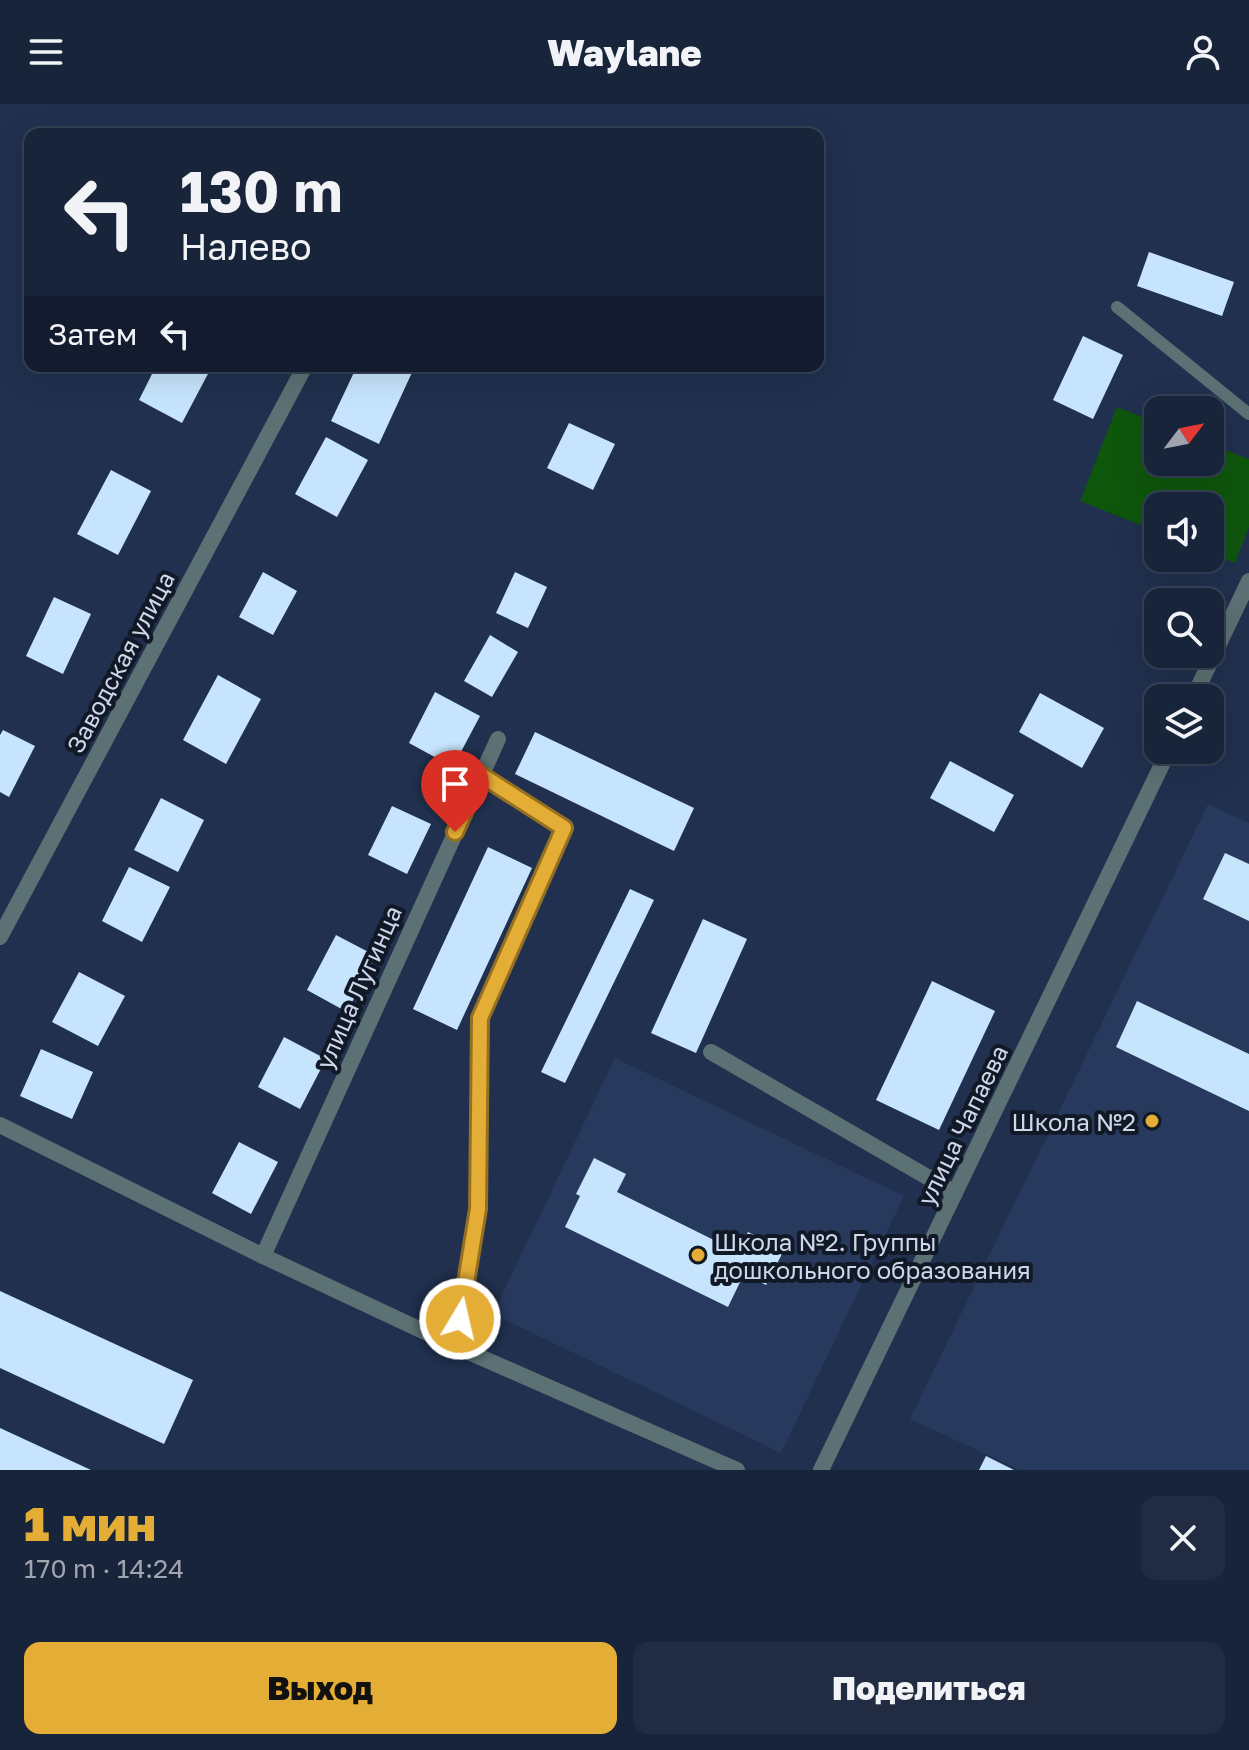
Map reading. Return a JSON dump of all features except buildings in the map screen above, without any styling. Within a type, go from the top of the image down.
[{"type":"street","name":"Заводская улица","points":[[0,937],[302,372]]},
{"type":"street","points":[[1200,684],[1249,581]]},
{"type":"street","name":"улица Лугинца","points":[[263,1256],[498,739]]},
{"type":"street","name":"улица Чапаева","points":[[821,1470],[1162,764]]},
{"type":"street","points":[[455,1346],[478,1209],[480,1018],[564,828],[481,775]]},
{"type":"street","points":[[711,1052],[955,1193]]},
{"type":"street","points":[[0,1125],[263,1256],[455,1346],[737,1470]]},
{"type":"lane","points":[[1117,307],[1249,414]]},
{"type":"shaded area","name":"Школа №2","points":[[1208,804],[1249,823],[1249,1470],[1020,1470],[910,1419]]},
{"type":"shaded area","name":"Школа №2. Группы дошкольного образования","points":[[615,1058],[904,1196],[781,1453],[493,1314]]},
{"type":"green space","points":[[1117,407],[1144,418],[1144,476],[1224,476],[1224,449],[1249,459],[1249,527],[1235,563],[1224,559],[1224,492],[1144,492],[1144,526],[1080,501]]},
{"type":"place","name":"Школа №2","points":[[1152,1121]]},
{"type":"place","name":"Школа №2. Группы дошкольного образования","points":[[698,1255]]},
{"type":"route","points":[[455,832],[481,775],[564,828],[480,1018],[478,1209],[460,1319]]}]
